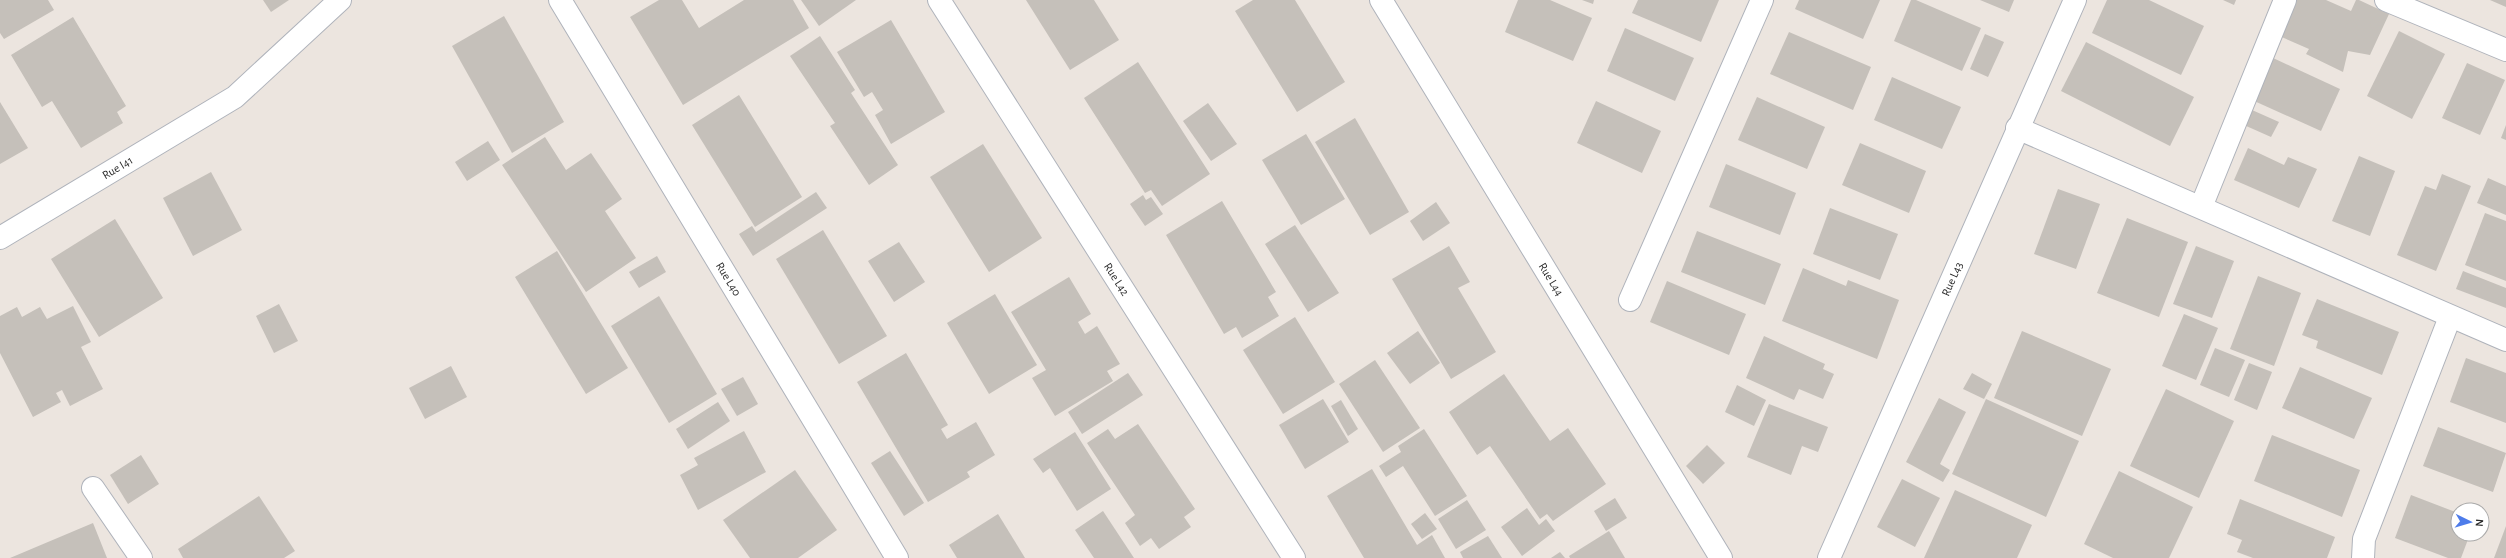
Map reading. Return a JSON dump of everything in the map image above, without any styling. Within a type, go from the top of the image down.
[{"type":"street","name":"Rue I41","points":[[0,238],[235,97],[340,0]]},
{"type":"street","name":"Rue L40","points":[[560,0],[897,558]]},
{"type":"street","name":"Rue L42","points":[[939,0],[1294,558]]},
{"type":"street","name":"Rue L44","points":[[1381,0],[1721,558]]},
{"type":"street","points":[[1630,300],[1762,0]]},
{"type":"street","name":"Rue L43","points":[[1829,558],[2017,128],[2075,0]]},
{"type":"street","points":[[2201,207],[2285,0]]},
{"type":"street","points":[[2386,0],[2506,50]]},
{"type":"street","points":[[2017,128],[2201,207],[2450,318],[2506,340]]},
{"type":"street","points":[[2363,558],[2364,538],[2450,318]]},
{"type":"street","points":[[93,488],[140,558]]},
{"type":"building","points":[[0,0],[48,0],[54,10],[4,39],[0,33]]},
{"type":"building","points":[[263,0],[289,0],[271,12]]},
{"type":"building","points":[[659,0],[682,0],[699,28],[744,0],[793,0],[809,28],[683,105],[630,17]]},
{"type":"building","points":[[801,0],[856,0],[819,26]]},
{"type":"building","points":[[1026,0],[1094,0],[1119,40],[1070,70]]},
{"type":"building","points":[[1253,0],[1295,0],[1345,82],[1297,112],[1235,11]]},
{"type":"building","points":[[1518,0],[1550,0],[1592,18],[1573,61],[1505,32]]},
{"type":"building","points":[[1582,0],[1594,0],[1593,4]]},
{"type":"building","points":[[1638,0],[1719,0],[1701,42],[1632,13]]},
{"type":"building","points":[[1799,0],[1880,0],[1863,39],[1795,9]]},
{"type":"building","points":[[1911,0],[1916,0],[1981,28],[1962,71],[1894,41]]},
{"type":"building","points":[[1980,0],[2014,0],[2009,12]]},
{"type":"building","points":[[2107,0],[2149,0],[2204,26],[2181,75],[2092,33]]},
{"type":"building","points":[[2223,0],[2236,0],[2234,5]]},
{"type":"building","points":[[2293,0],[2326,0],[2351,11],[2356,0],[2359,0],[2389,14],[2370,55],[2348,51],[2343,72],[2306,54],[2309,49],[2277,35]]},
{"type":"building","points":[[2490,0],[2506,0],[2506,7]]},
{"type":"building","points":[[504,16],[564,122],[512,153],[452,46]]},
{"type":"building","points":[[73,17],[126,106],[117,112],[123,123],[81,148],[52,101],[42,107],[11,55]]},
{"type":"building","points":[[891,20],[945,112],[891,144],[875,115],[883,110],[872,92],[864,97],[837,52]]},
{"type":"building","points":[[1625,28],[1694,58],[1675,101],[1607,71]]},
{"type":"building","points":[[2399,31],[2445,54],[2412,119],[2367,96]]},
{"type":"building","points":[[1789,32],[1871,67],[1853,110],[1770,74]]},
{"type":"building","points":[[1985,34],[2004,42],[1988,77],[1970,69]]},
{"type":"building","points":[[820,36],[855,90],[851,93],[898,165],[869,185],[830,126],[835,123],[790,56]]},
{"type":"building","points":[[2086,42],[2194,97],[2170,146],[2061,91]]},
{"type":"building","points":[[2271,57],[2340,89],[2321,131],[2252,100]]},
{"type":"building","points":[[1138,62],[1210,174],[1162,206],[1151,190],[1145,193],[1084,98]]},
{"type":"building","points":[[2467,63],[2505,80],[2480,135],[2442,118]]},
{"type":"building","points":[[1892,77],[1961,107],[1942,149],[1874,120]]},
{"type":"building","points":[[739,95],[802,197],[755,227],[692,125]]},
{"type":"building","points":[[1757,97],[1825,127],[1807,169],[1738,140]]},
{"type":"building","points":[[1596,101],[1661,131],[1642,173],[1577,143]]},
{"type":"building","points":[[0,102],[28,148],[0,164]]},
{"type":"building","points":[[1208,103],[1237,144],[1211,161],[1183,121]]},
{"type":"building","points":[[2252,110],[2279,122],[2271,137],[2244,125]]},
{"type":"building","points":[[1355,118],[1409,212],[1370,235],[1315,142]]},
{"type":"building","points":[[2506,125],[2506,140],[2501,138]]},
{"type":"building","points":[[1306,134],[1345,199],[1301,225],[1262,160]]},
{"type":"building","points":[[545,137],[566,170],[591,153],[622,199],[605,211],[636,258],[586,292],[502,165]]},
{"type":"building","points":[[488,141],[500,160],[467,181],[455,162]]},
{"type":"building","points":[[1860,143],[1926,171],[1909,213],[1842,185]]},
{"type":"building","points":[[983,144],[1042,238],[989,272],[930,177]]},
{"type":"building","points":[[2248,148],[2284,165],[2288,157],[2317,169],[2299,208],[2234,180]]},
{"type":"building","points":[[2359,156],[2395,171],[2370,236],[2332,221]]},
{"type":"building","points":[[1726,164],[1796,193],[1780,235],[1709,207]]},
{"type":"building","points":[[211,172],[242,230],[193,256],[163,198]]},
{"type":"building","points":[[2442,174],[2471,186],[2436,271],[2397,255],[2425,186],[2436,190]]},
{"type":"building","points":[[2488,178],[2506,186],[2506,215],[2477,203]]},
{"type":"building","points":[[2058,189],[2100,204],[2076,269],[2034,254]]},
{"type":"building","points":[[816,192],[827,208],[753,256],[739,234],[752,226],[756,232]]},
{"type":"building","points":[[1143,195],[1146,200],[1151,197],[1163,214],[1145,226],[1130,204]]},
{"type":"building","points":[[1222,201],[1276,292],[1268,297],[1279,316],[1242,338],[1236,327],[1224,334],[1166,235]]},
{"type":"building","points":[[1436,202],[1450,223],[1423,241],[1410,221]]},
{"type":"building","points":[[1830,208],[1898,234],[1880,280],[1813,254]]},
{"type":"building","points":[[2485,213],[2506,221],[2506,281],[2465,265]]},
{"type":"building","points":[[2127,218],[2188,242],[2159,317],[2097,293]]},
{"type":"building","points":[[115,219],[163,298],[99,337],[51,259]]},
{"type":"building","points":[[1295,225],[1339,293],[1308,312],[1265,244]]},
{"type":"building","points":[[823,230],[887,336],[839,364],[776,259]]},
{"type":"building","points":[[1697,231],[1781,264],[1765,305],[1681,272]]},
{"type":"building","points":[[899,242],[925,282],[894,302],[868,261]]},
{"type":"building","points":[[1449,246],[1470,282],[1458,288],[1496,352],[1451,379],[1392,279]]},
{"type":"building","points":[[2196,246],[2234,261],[2212,318],[2173,304]]},
{"type":"building","points":[[557,251],[628,368],[586,394],[515,277]]},
{"type":"building","points":[[657,256],[666,272],[639,288],[629,272]]},
{"type":"building","points":[[1803,268],[1846,286],[1848,280],[1899,300],[1877,359],[1782,321]]},
{"type":"building","points":[[2463,271],[2506,288],[2506,308],[2456,289]]},
{"type":"building","points":[[2258,276],[2301,293],[2274,366],[2230,349]]},
{"type":"building","points":[[1069,277],[1091,314],[1078,322],[1085,334],[1097,326],[1120,364],[1107,371],[1113,381],[1055,416],[1032,378],[1046,370],[1011,312]]},
{"type":"building","points":[[1667,281],[1746,314],[1729,355],[1650,322]]},
{"type":"building","points":[[995,294],[1037,365],[989,394],[947,323]]},
{"type":"building","points":[[659,296],[717,394],[669,423],[611,326]]},
{"type":"building","points":[[2317,299],[2399,332],[2382,375],[2316,348],[2318,341],[2302,335]]},
{"type":"building","points":[[279,304],[298,341],[274,353],[256,316]]},
{"type":"building","points":[[73,306],[91,342],[81,347],[103,389],[70,406],[62,390],[56,393],[61,402],[33,417],[0,353],[0,316],[17,307],[22,317],[40,307],[47,319]]},
{"type":"building","points":[[2184,314],[2218,328],[2196,380],[2162,366]]},
{"type":"building","points":[[1295,317],[1335,382],[1283,414],[1243,350]]},
{"type":"building","points":[[1418,331],[1440,363],[1410,384],[1387,353]]},
{"type":"building","points":[[2022,331],[2111,369],[2082,436],[1994,398]]},
{"type":"building","points":[[1764,336],[1825,364],[1823,369],[1834,374],[1823,399],[1799,389],[1794,400],[1746,378]]},
{"type":"building","points":[[2215,348],[2245,360],[2229,397],[2200,385]]},
{"type":"building","points":[[906,353],[948,425],[941,429],[947,439],[976,422],[995,455],[967,472],[970,477],[928,502],[857,382]]},
{"type":"building","points":[[2466,358],[2506,373],[2506,423],[2450,402]]},
{"type":"building","points":[[1375,360],[1420,428],[1383,452],[1339,384]]},
{"type":"building","points":[[2249,363],[2272,372],[2257,410],[2234,400]]},
{"type":"building","points":[[451,366],[467,397],[425,419],[409,388]]},
{"type":"building","points":[[2300,367],[2372,398],[2354,439],[2282,408]]},
{"type":"building","points":[[1128,373],[1143,395],[1082,434],[1068,412]]},
{"type":"building","points":[[1972,373],[1992,384],[1984,399],[1963,389]]},
{"type":"building","points":[[1504,374],[1550,441],[1568,428],[1606,484],[1553,521],[1547,514],[1540,519],[1490,446],[1477,455],[1449,412]]},
{"type":"building","points":[[743,377],[758,404],[737,416],[721,389]]},
{"type":"building","points":[[1737,385],[1766,400],[1754,426],[1725,412]]},
{"type":"building","points":[[2166,389],[2234,421],[2199,498],[2130,466]]},
{"type":"building","points":[[1939,398],[1966,412],[1940,464],[1950,470],[1943,482],[1906,462]]},
{"type":"building","points":[[1323,399],[1349,442],[1305,469],[1279,425]]},
{"type":"building","points":[[1986,399],[2079,441],[2046,517],[1952,474]]},
{"type":"building","points":[[1341,400],[1358,429],[1348,436],[1331,406]]},
{"type":"building","points":[[718,402],[730,421],[688,449],[676,429]]},
{"type":"building","points":[[1769,404],[1828,427],[1818,452],[1802,446],[1791,475],[1747,457]]},
{"type":"building","points":[[1138,424],[1195,509],[1184,517],[1191,527],[1159,549],[1151,538],[1140,546],[1125,523],[1135,515],[1087,443],[1108,429],[1115,439]]},
{"type":"building","points":[[2438,427],[2506,453],[2493,492],[2423,466]]},
{"type":"building","points":[[1424,429],[1467,496],[1435,516],[1403,466],[1386,477],[1379,466],[1401,452],[1398,446]]},
{"type":"building","points":[[744,431],[766,472],[698,510],[680,475],[698,465],[694,458]]},
{"type":"building","points":[[1075,432],[1111,489],[1077,511],[1050,468],[1043,473],[1033,459]]},
{"type":"building","points":[[2272,435],[2360,470],[2342,517],[2254,481]]},
{"type":"building","points":[[1707,445],[1725,463],[1703,484],[1686,466]]},
{"type":"building","points":[[890,451],[924,503],[904,516],[871,463]]},
{"type":"building","points":[[141,455],[159,484],[128,504],[110,475]]},
{"type":"building","points":[[1372,469],[1417,545],[1432,535],[1445,558],[1364,558],[1327,496]]},
{"type":"building","points":[[795,470],[837,530],[798,558],[750,558],[723,520]]},
{"type":"building","points":[[2119,471],[2193,507],[2169,558],[2113,558],[2084,544]]},
{"type":"building","points":[[1902,479],[1940,498],[1915,547],[1877,527]]},
{"type":"building","points":[[1955,490],[2032,525],[2017,558],[1924,558]]},
{"type":"building","points":[[2411,495],[2450,510],[2450,542],[2467,542],[2461,558],[2448,558],[2395,538]]},
{"type":"building","points":[[259,496],[295,551],[284,558],[183,558],[178,549]]},
{"type":"building","points":[[1615,498],[1627,518],[1606,531],[1594,511]]},
{"type":"building","points":[[2240,499],[2335,537],[2327,558],[2253,558],[2237,552],[2242,540],[2227,534]]},
{"type":"building","points":[[1467,500],[1486,530],[1456,549],[1438,519]]},
{"type":"building","points":[[1527,508],[1539,525],[1546,519],[1555,531],[1522,556],[1501,527]]},
{"type":"building","points":[[1103,511],[1134,558],[1094,558],[1075,530]]},
{"type":"building","points":[[1425,513],[1437,529],[1422,539],[1411,524]]},
{"type":"building","points":[[998,514],[1025,558],[957,558],[949,545]]},
{"type":"building","points":[[93,523],[107,558],[10,558]]},
{"type":"building","points":[[2506,526],[2506,558],[2494,558]]},
{"type":"building","points":[[1609,531],[1625,558],[1570,558],[1569,556]]},
{"type":"building","points":[[1488,536],[1502,558],[1463,558],[1460,552]]},
{"type":"building","points":[[1560,552],[1565,558],[1551,558]]}]
